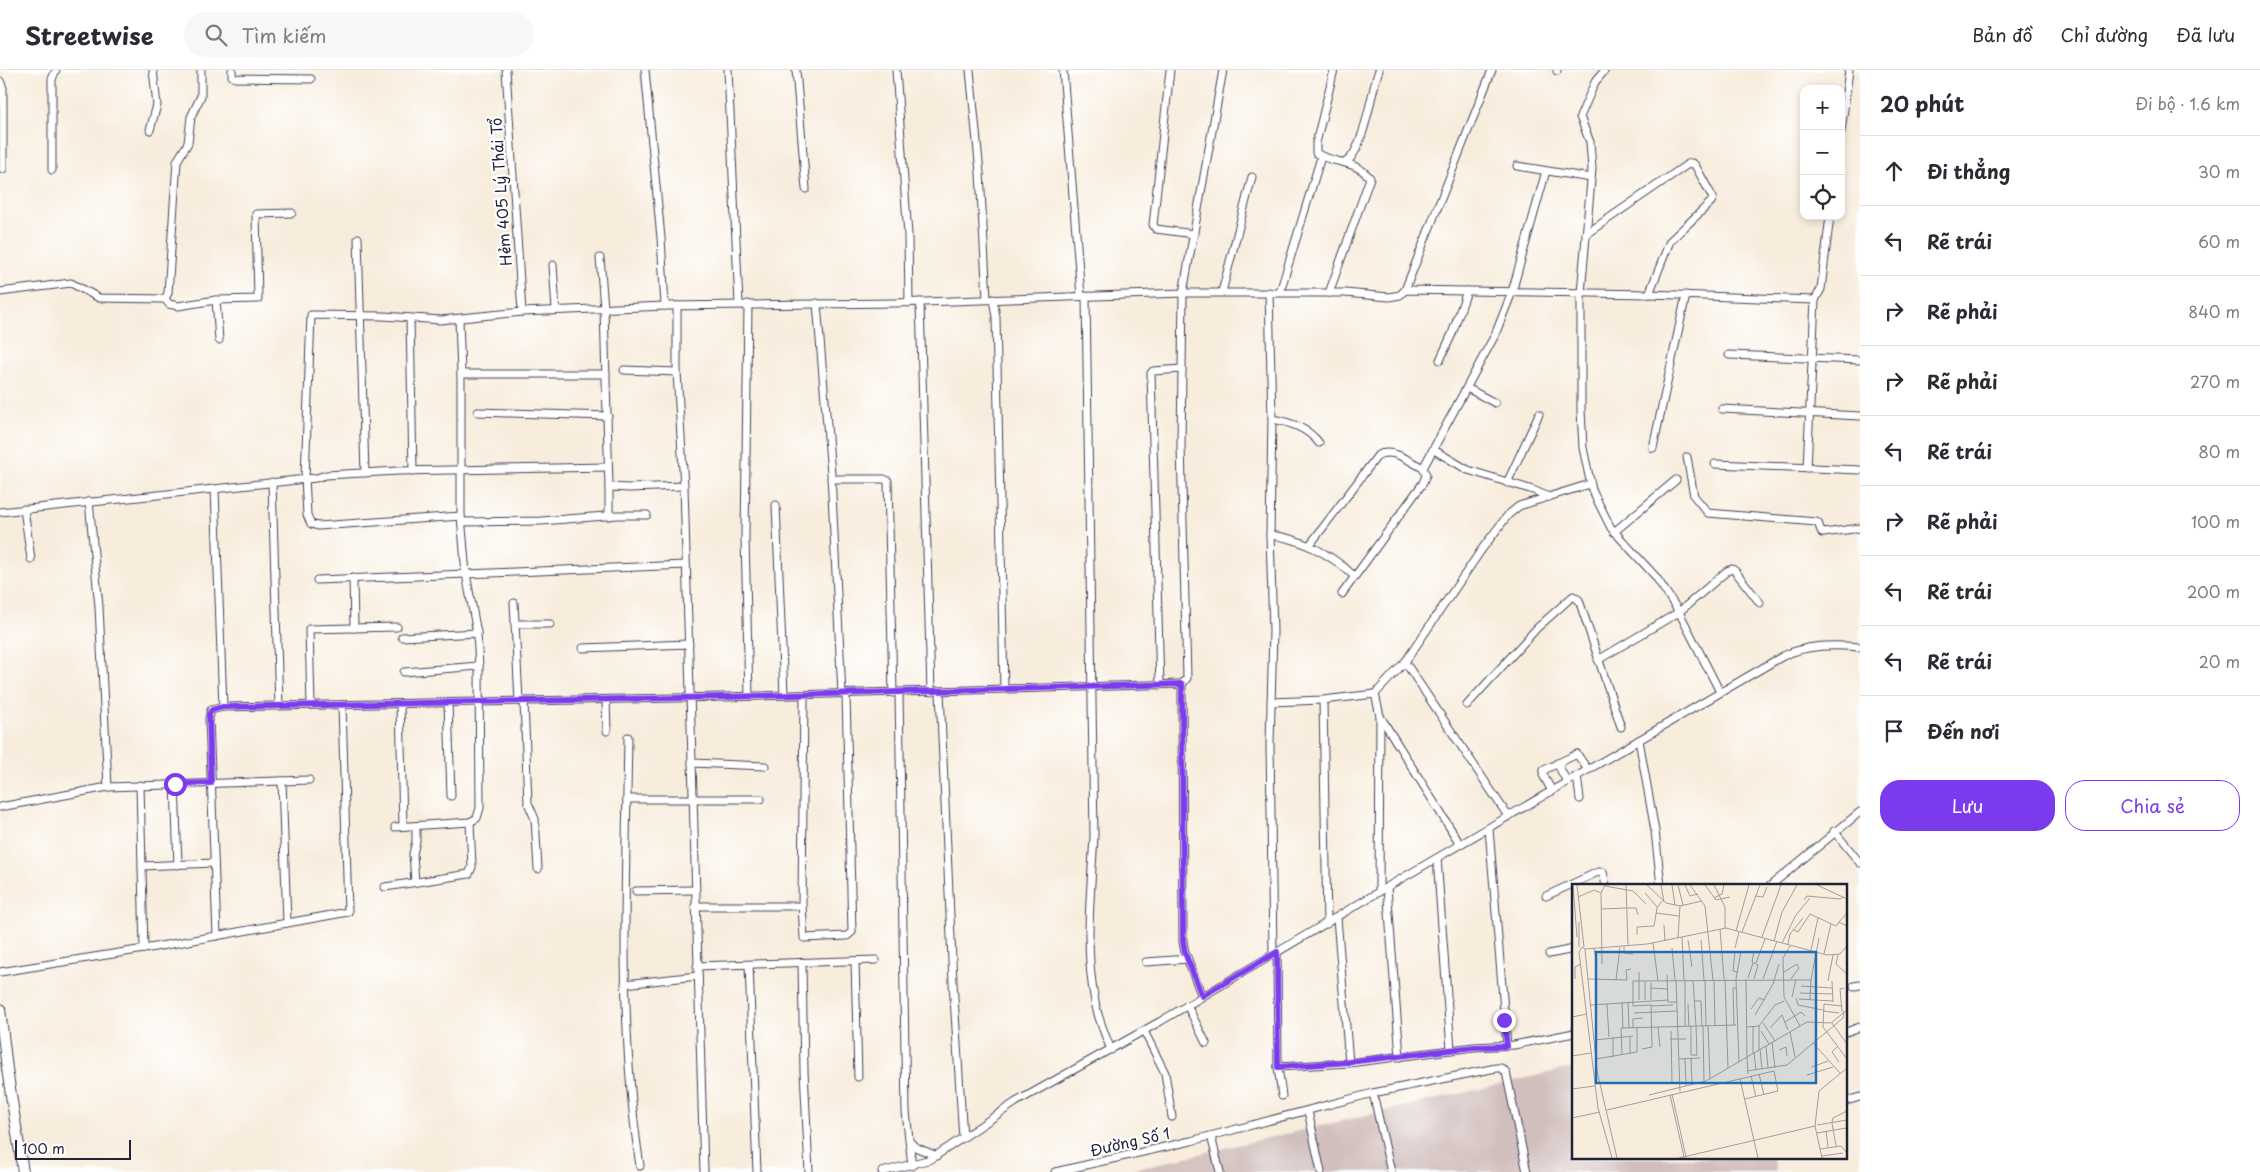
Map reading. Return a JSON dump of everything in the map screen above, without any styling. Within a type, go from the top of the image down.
[{"type":"main road","points":[[0,1009],[7,1070],[24,1172]]},
{"type":"street","points":[[52,170],[52,80],[56,70]]},
{"type":"street","points":[[150,130],[157,104],[153,70]]},
{"type":"street","points":[[201,70],[201,96],[191,117],[188,143],[177,160],[168,293],[166,298],[169,304],[178,306],[216,300],[258,298],[256,214],[292,213]]},
{"type":"street","points":[[232,70],[232,76],[235,78],[311,79]]},
{"type":"street","name":"Hẻm 405 Lý Thái Tổ","points":[[506,70],[522,312]]},
{"type":"street","points":[[645,70],[661,238],[665,306]]},
{"type":"street","points":[[728,70],[739,304]]},
{"type":"street","points":[[796,70],[806,189]]},
{"type":"street","points":[[896,70],[908,235],[910,303]]},
{"type":"street","points":[[970,70],[990,299],[996,317],[1004,689]]},
{"type":"street","points":[[1063,70],[1084,296],[1094,836],[1090,921],[1092,975],[1098,1012],[1112,1050]]},
{"type":"street","points":[[1170,70],[1153,225],[1156,229],[1168,232],[1194,234]]},
{"type":"street","points":[[1202,996],[1184,948],[1183,931],[1182,684],[1187,678],[1181,454],[1183,293],[1223,70]]},
{"type":"street","points":[[1329,293],[1370,178],[1367,174],[1346,162],[1321,157],[1316,153],[1316,143],[1334,70]]},
{"type":"street","points":[[1346,162],[1352,159],[1359,142],[1373,85],[1379,70]]},
{"type":"street","points":[[647,515],[541,521],[461,519],[318,526],[311,524],[307,515],[305,478],[311,315],[459,319],[556,310],[739,304],[910,303],[1222,292],[1371,294],[1389,297],[1400,295],[1405,290],[1492,70]]},
{"type":"street","points":[[1605,70],[1595,82],[1580,117],[1590,142],[1591,178],[1581,293],[1581,410],[1583,448],[1590,484],[1601,509],[1614,532],[1656,577],[1679,612],[1720,692]]},
{"type":"street","points":[[1841,130],[1849,70]]},
{"type":"street","points":[[0,81],[3,88],[3,169]]},
{"type":"street","points":[[1280,292],[1321,157]]},
{"type":"street","points":[[1586,234],[1688,164],[1696,165],[1713,198],[1670,242],[1649,294]]},
{"type":"street","points":[[1517,166],[1591,178]]},
{"type":"street","points":[[1423,468],[1495,335],[1512,292],[1546,171]]},
{"type":"street","points":[[1222,292],[1252,177]]},
{"type":"street","points":[[1807,468],[1815,300],[1821,288],[1830,220]]},
{"type":"street","points":[[358,238],[362,315],[365,472]]},
{"type":"street","points":[[600,258],[608,416],[609,516]]},
{"type":"street","points":[[553,265],[556,310]]},
{"type":"street","points":[[0,292],[71,283],[99,298],[166,298]]},
{"type":"street","points":[[1405,290],[1649,294],[1815,300]]},
{"type":"street","points":[[1440,360],[1452,334],[1467,291]]},
{"type":"street","points":[[1269,292],[1272,419],[1270,535],[1275,953],[1278,1067],[1282,1096]]},
{"type":"street","points":[[1654,448],[1686,295]]},
{"type":"street","points":[[216,300],[218,340]]},
{"type":"street","points":[[920,302],[931,692]]},
{"type":"street","points":[[804,695],[803,937],[840,936],[851,933],[844,694],[831,479],[817,303]]},
{"type":"street","points":[[748,304],[745,538],[749,696]]},
{"type":"street","points":[[677,306],[677,372],[684,486],[696,976],[704,1172]]},
{"type":"street","points":[[410,318],[413,471]]},
{"type":"street","points":[[395,827],[470,822],[478,818],[480,808],[480,702],[477,633],[466,574],[461,519],[462,374],[459,319]]},
{"type":"street","points":[[1729,355],[1860,360]]},
{"type":"street","points":[[624,370],[677,372]]},
{"type":"street","points":[[1160,685],[1151,373],[1153,371],[1182,370]]},
{"type":"street","points":[[462,374],[606,374]]},
{"type":"street","points":[[1467,388],[1495,403]]},
{"type":"street","points":[[1722,409],[1860,416]]},
{"type":"street","points":[[478,412],[608,416]]},
{"type":"street","points":[[1507,483],[1539,414]]},
{"type":"street","points":[[1272,419],[1294,424],[1314,435],[1319,443]]},
{"type":"street","points":[[1434,450],[1468,470],[1549,497]]},
{"type":"street","points":[[1309,546],[1378,455],[1386,451],[1393,453],[1423,468],[1426,475],[1423,483],[1342,594]]},
{"type":"street","points":[[1687,457],[1694,496],[1708,514],[1816,522],[1822,533],[1860,528]]},
{"type":"street","points":[[1715,464],[1860,470]]},
{"type":"street","points":[[0,512],[365,472],[608,468]]},
{"type":"street","points":[[831,479],[884,479],[888,481],[896,693],[906,1112],[912,1166]]},
{"type":"street","points":[[1614,532],[1676,480]]},
{"type":"street","points":[[272,482],[279,706]]},
{"type":"street","points":[[1271,702],[1324,700],[1375,694],[1405,662],[1508,515],[1519,506],[1590,484]]},
{"type":"street","points":[[609,487],[684,486]]},
{"type":"street","points":[[215,489],[223,707]]},
{"type":"street","points":[[90,501],[99,607],[108,787]]},
{"type":"street","points":[[776,505],[784,695]]},
{"type":"street","points":[[24,509],[30,559]]},
{"type":"street","points":[[1270,535],[1296,539],[1340,564],[1354,576]]},
{"type":"street","points":[[317,580],[686,565]]},
{"type":"street","points":[[1598,660],[1640,637],[1679,612],[1727,571],[1732,569],[1760,603]]},
{"type":"street","points":[[353,578],[354,628]]},
{"type":"street","points":[[1467,705],[1537,628],[1573,596],[1579,600],[1621,727]]},
{"type":"street","points":[[514,603],[528,803],[534,819],[538,869]]},
{"type":"street","points":[[515,624],[550,624]]},
{"type":"street","points":[[310,706],[309,629],[397,627]]},
{"type":"street","points":[[402,637],[477,633]]},
{"type":"street","points":[[583,648],[689,644]]},
{"type":"street","points":[[882,1172],[912,1166],[937,1156],[1016,1102],[1112,1050],[1720,692],[1799,649],[1834,645],[1860,647]]},
{"type":"street","points":[[1405,662],[1508,816]]},
{"type":"street","points":[[404,672],[479,666]]},
{"type":"street","points":[[217,936],[209,714],[212,710],[223,707],[690,698],[1182,684]]},
{"type":"street","points":[[940,692],[952,982],[963,1138]]},
{"type":"street","points":[[1375,694],[1380,716],[1379,892]]},
{"type":"street","points":[[606,700],[607,731]]},
{"type":"street","points":[[1324,700],[1327,924]]},
{"type":"street","points":[[448,703],[451,796]]},
{"type":"street","points":[[400,704],[403,826]]},
{"type":"street","points":[[0,972],[144,950],[348,912],[342,705]]},
{"type":"street","points":[[1380,716],[1460,844]]},
{"type":"street","points":[[628,737],[625,984],[631,1109],[640,1166]]},
{"type":"street","points":[[1639,740],[1655,831],[1661,884]]},
{"type":"street","points":[[1552,791],[1543,773],[1557,763],[1577,754],[1588,770]]},
{"type":"street","points":[[692,763],[765,766]]},
{"type":"street","points":[[1557,763],[1567,782]]},
{"type":"street","points":[[1577,776],[1580,799]]},
{"type":"street","points":[[0,807],[108,787],[309,780]]},
{"type":"street","points":[[282,781],[287,923]]},
{"type":"street","points":[[175,784],[178,865]]},
{"type":"street","points":[[140,786],[144,950]]},
{"type":"street","points":[[627,799],[761,800]]},
{"type":"street","points":[[1772,884],[1860,812]]},
{"type":"street","points":[[386,887],[472,872],[470,822]]},
{"type":"street","points":[[415,882],[413,854],[416,841],[416,826]]},
{"type":"street","points":[[1489,829],[1507,1046]]},
{"type":"street","points":[[1834,832],[1860,863]]},
{"type":"street","points":[[1438,858],[1451,1050]]},
{"type":"street","points":[[142,866],[214,863]]},
{"type":"street","points":[[1546,896],[1598,872],[1603,872],[1606,884]]},
{"type":"street","points":[[1386,887],[1400,1057]]},
{"type":"street","points":[[636,892],[694,890]]},
{"type":"street","points":[[695,906],[802,906]]},
{"type":"street","points":[[1337,918],[1349,1062]]},
{"type":"street","points":[[1549,954],[1572,949]]},
{"type":"street","points":[[1146,962],[1188,959]]},
{"type":"street","points":[[697,966],[876,960]]},
{"type":"street","points":[[855,961],[858,1077]]},
{"type":"street","points":[[802,963],[804,1071],[809,1172]]},
{"type":"street","points":[[749,965],[757,1172]]},
{"type":"street","points":[[625,984],[696,976]]},
{"type":"street","points":[[1187,1005],[1206,1043]]},
{"type":"street","points":[[1848,1031],[1860,1027]]},
{"type":"street","points":[[1144,1031],[1166,1073],[1172,1117]]},
{"type":"street","points":[[1278,1067],[1400,1057],[1492,1045],[1507,1046],[1572,1034]]},
{"type":"street","name":"Đường Số 1","points":[[1055,1172],[1212,1136],[1373,1094],[1501,1068],[1506,1072],[1527,1172]]},
{"type":"street","points":[[1373,1094],[1391,1172]]},
{"type":"street","points":[[1308,1111],[1322,1172]]},
{"type":"street","points":[[1212,1136],[1220,1172]]},
{"type":"street","points":[[910,1142],[915,1147],[937,1156]]},
{"type":"shaded area","points":[[1572,1067],[1572,1160],[1773,1160],[1776,1172],[1121,1172]]},
{"type":"route","points":[[175,784],[211,783],[209,714],[212,710],[223,707],[940,692],[1182,684],[1183,941],[1185,953],[1202,996],[1277,952],[1278,1067],[1400,1057],[1492,1045],[1507,1046],[1504,1020]]}]
